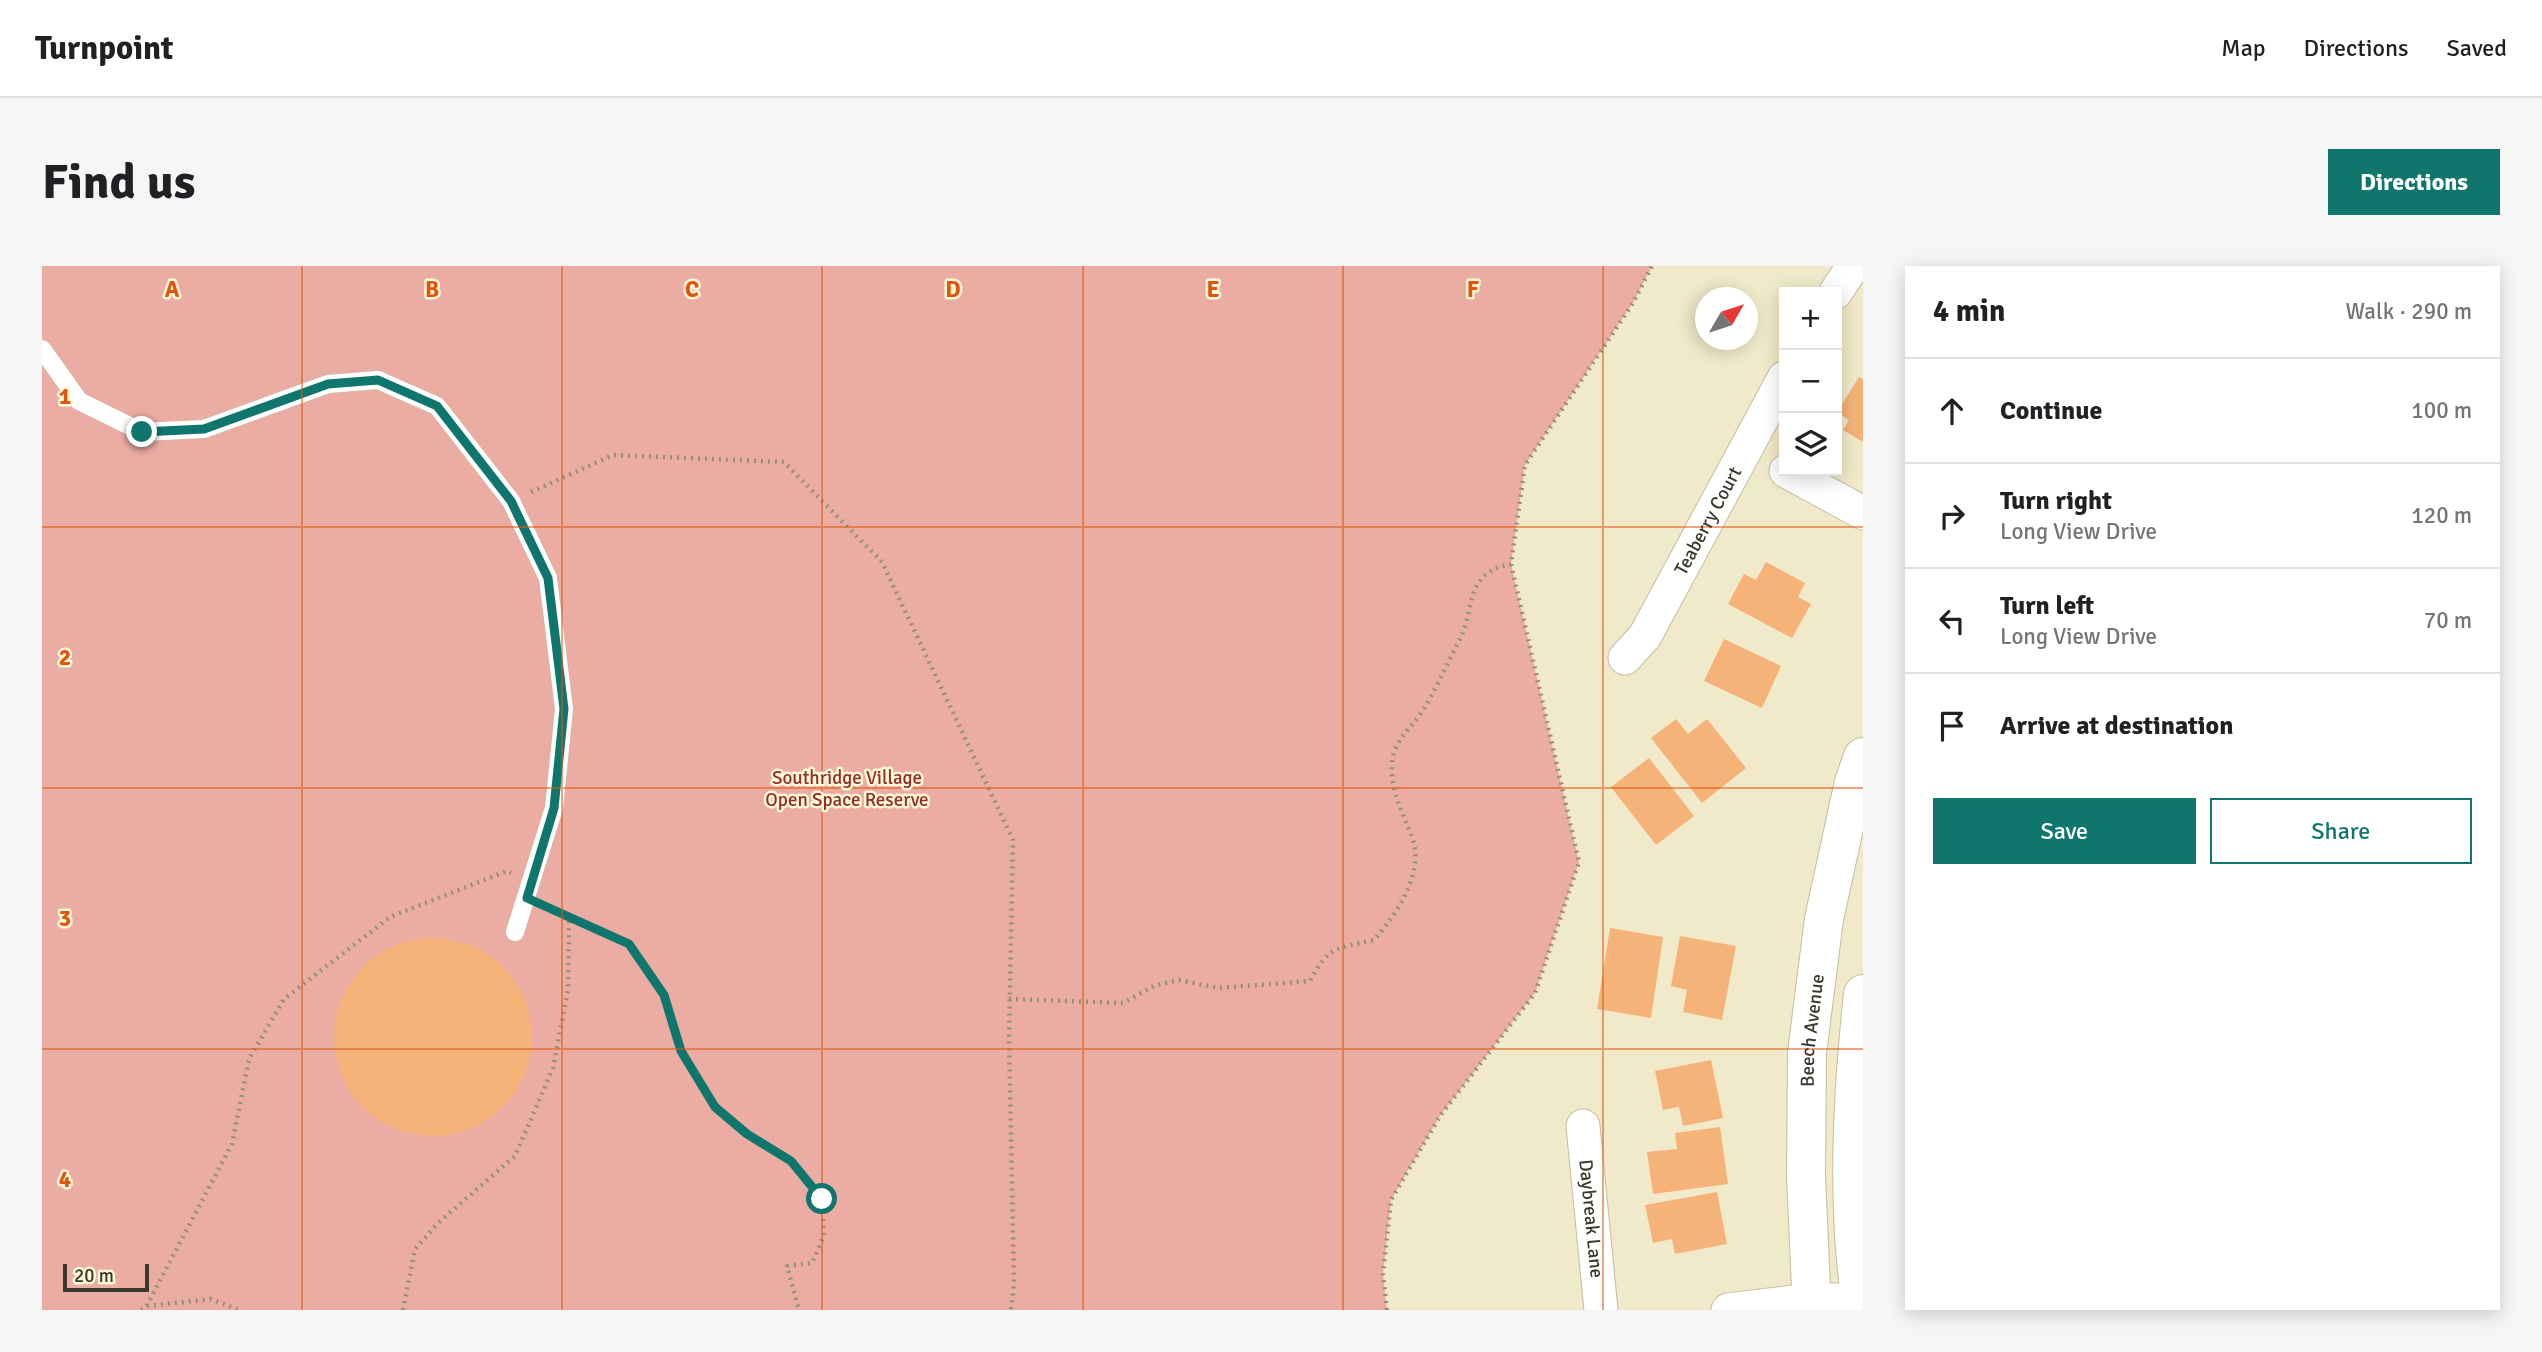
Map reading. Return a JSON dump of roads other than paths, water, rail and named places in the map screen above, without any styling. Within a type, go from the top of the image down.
[{"type":"street","points":[[1839,287],[1853,266]]},
{"type":"street","name":"Teaberry Court","points":[[1625,658],[1645,636],[1779,387]]},
{"type":"street","points":[[1745,448],[1779,467]]},
{"type":"street","points":[[1796,476],[1863,513]]},
{"type":"street","name":"Beech Avenue","points":[[1811,1305],[1806,1176],[1807,1053],[1824,919],[1854,782],[1863,757]]},
{"type":"street","points":[[1728,1310],[1862,1305],[1853,1194],[1853,1090],[1863,994]]},
{"type":"street","name":"Daybreak Lane","points":[[1583,1126],[1601,1310]]},
{"type":"lane","points":[[42,349],[79,401],[142,432],[204,429],[328,384],[378,380],[437,406],[511,501],[548,578],[564,709],[554,808],[515,932]]},
{"type":"park label","name":"Southridge Village Open Space Reserve","points":[[847,788]]}]
